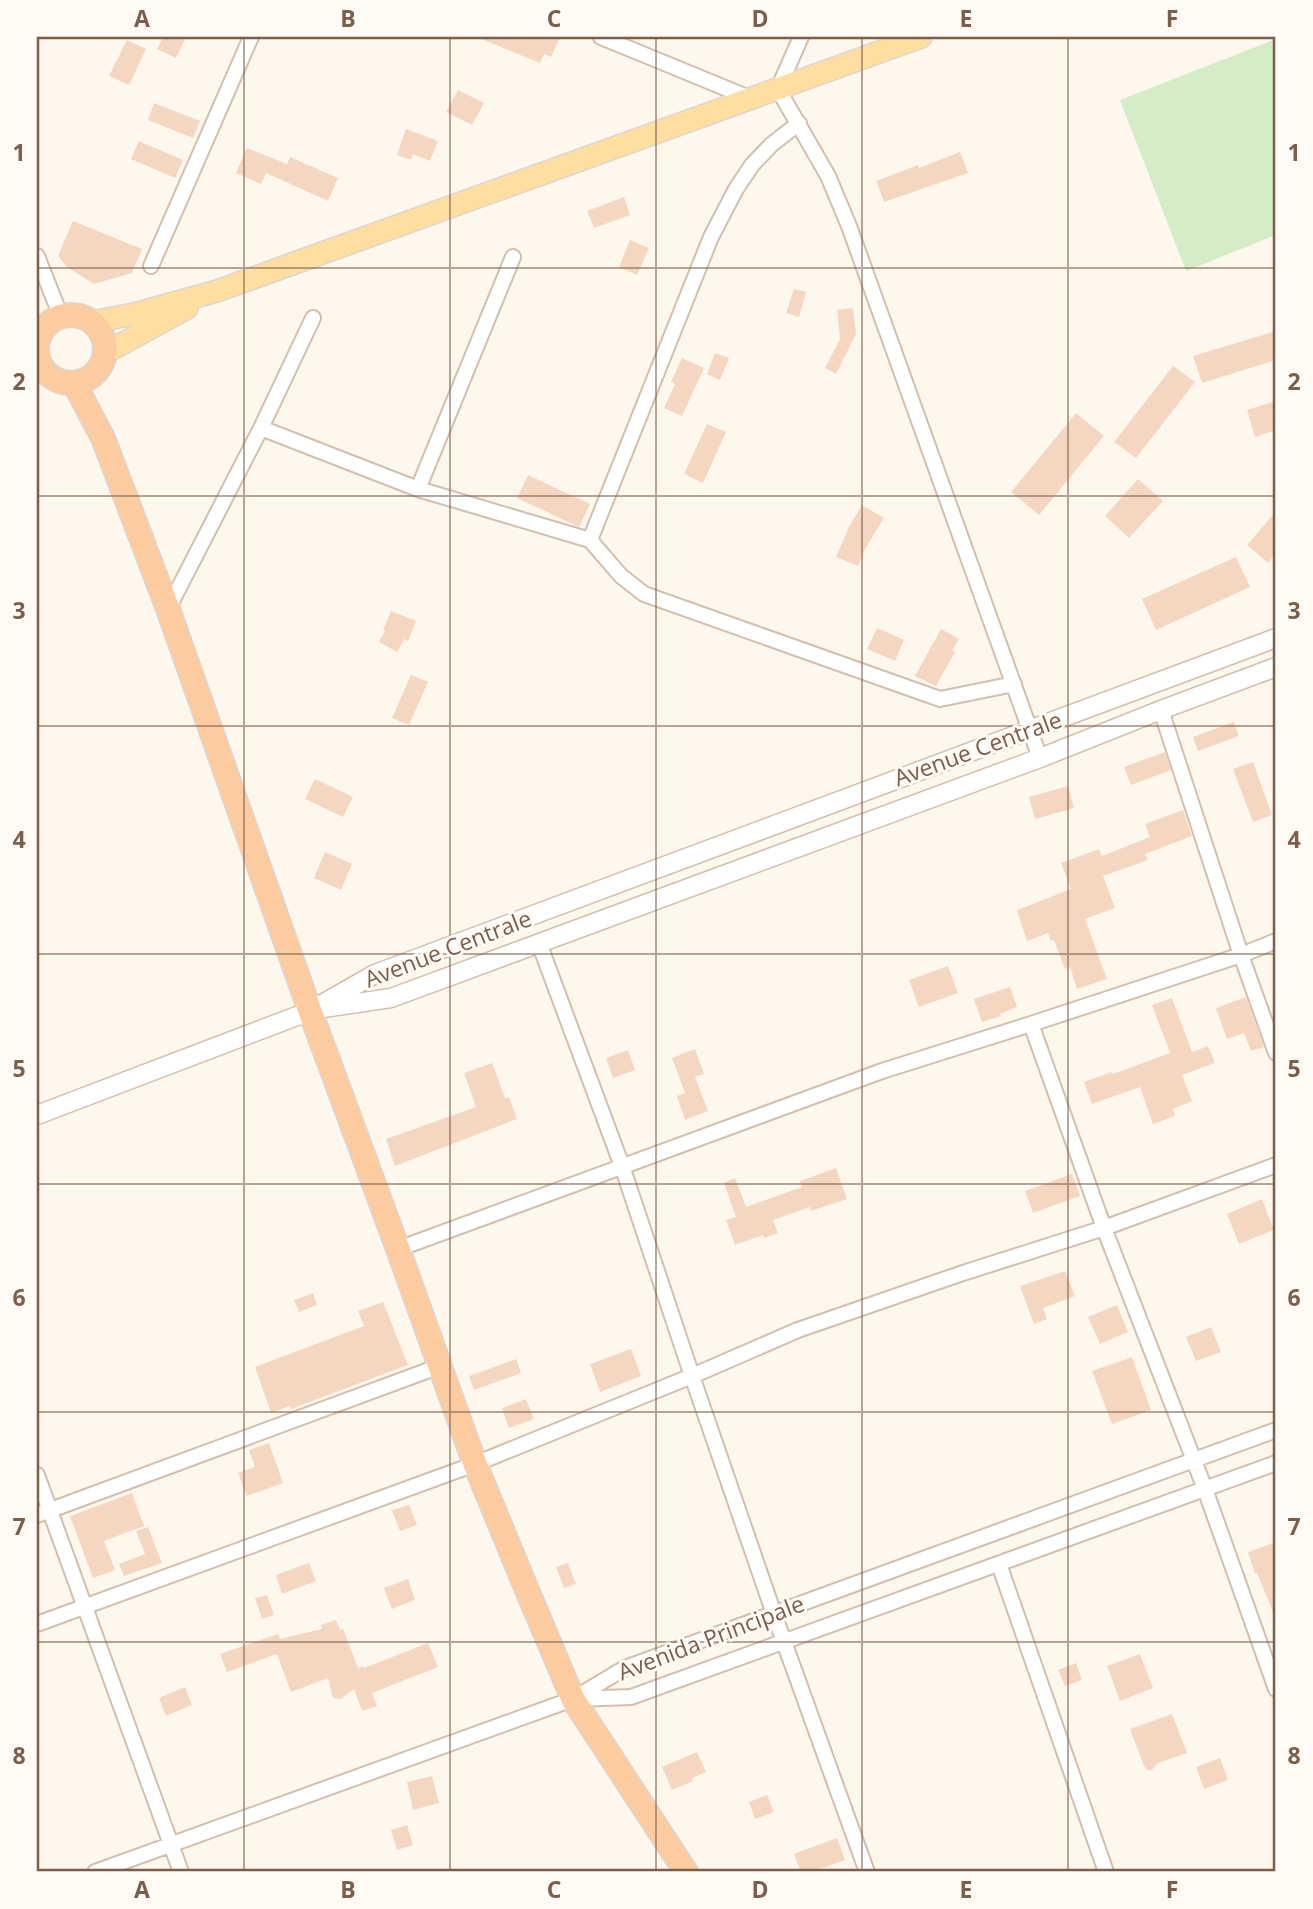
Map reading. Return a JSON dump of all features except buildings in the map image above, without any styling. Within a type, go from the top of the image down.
[{"type":"highway","points":[[101,362],[87,380],[74,383],[44,378],[37,355],[37,342],[50,322],[72,315],[83,317],[100,331],[105,341],[101,362],[103,438]]},
{"type":"highway","points":[[74,383],[103,438],[167,609],[475,1464],[573,1699],[686,1872]]},
{"type":"main road","points":[[92,323],[216,292],[921,37]]},
{"type":"main road","points":[[101,362],[216,292]]},
{"type":"street","points":[[151,265],[251,37]]},
{"type":"street","points":[[601,37],[622,41],[752,99]]},
{"type":"street","points":[[802,37],[778,89],[828,176],[849,226],[1040,758]]},
{"type":"street","points":[[590,540],[711,237],[752,165],[771,145],[799,123]]},
{"type":"street","points":[[37,256],[61,317]]},
{"type":"street","points":[[418,489],[513,257]]},
{"type":"street","points":[[167,609],[261,428],[313,318]]},
{"type":"street","points":[[261,428],[418,489],[590,540],[621,576],[643,594],[940,699],[1014,684]]},
{"type":"street","name":"Avenue Centrale","points":[[310,1011],[375,974],[1276,638]]},
{"type":"street","name":"Avenue Centrale","points":[[310,1011],[391,998],[1040,758],[1276,667]]},
{"type":"street","points":[[1161,710],[1276,1053]]},
{"type":"street","points":[[398,1248],[882,1071],[1241,955],[1276,941]]},
{"type":"street","points":[[539,943],[622,1166],[783,1642],[867,1872]]},
{"type":"street","points":[[37,1115],[310,1011]]},
{"type":"street","points":[[1031,1024],[1104,1228],[1205,1489],[1276,1689]]},
{"type":"street","points":[[37,1624],[475,1464],[799,1330],[1104,1228],[1276,1165]]},
{"type":"street","points":[[43,1513],[440,1366]]},
{"type":"street","name":"Avenida Principale","points":[[573,1699],[625,1668],[1276,1430]]},
{"type":"street","name":"Avenida Principale","points":[[573,1699],[631,1697],[1276,1463]]},
{"type":"street","points":[[37,1475],[43,1513],[85,1607],[181,1872]]},
{"type":"street","points":[[999,1563],[1105,1872]]},
{"type":"street","points":[[95,1872],[573,1699]]},
{"type":"green space","points":[[1276,39],[1276,235],[1186,271],[1120,100]]}]
